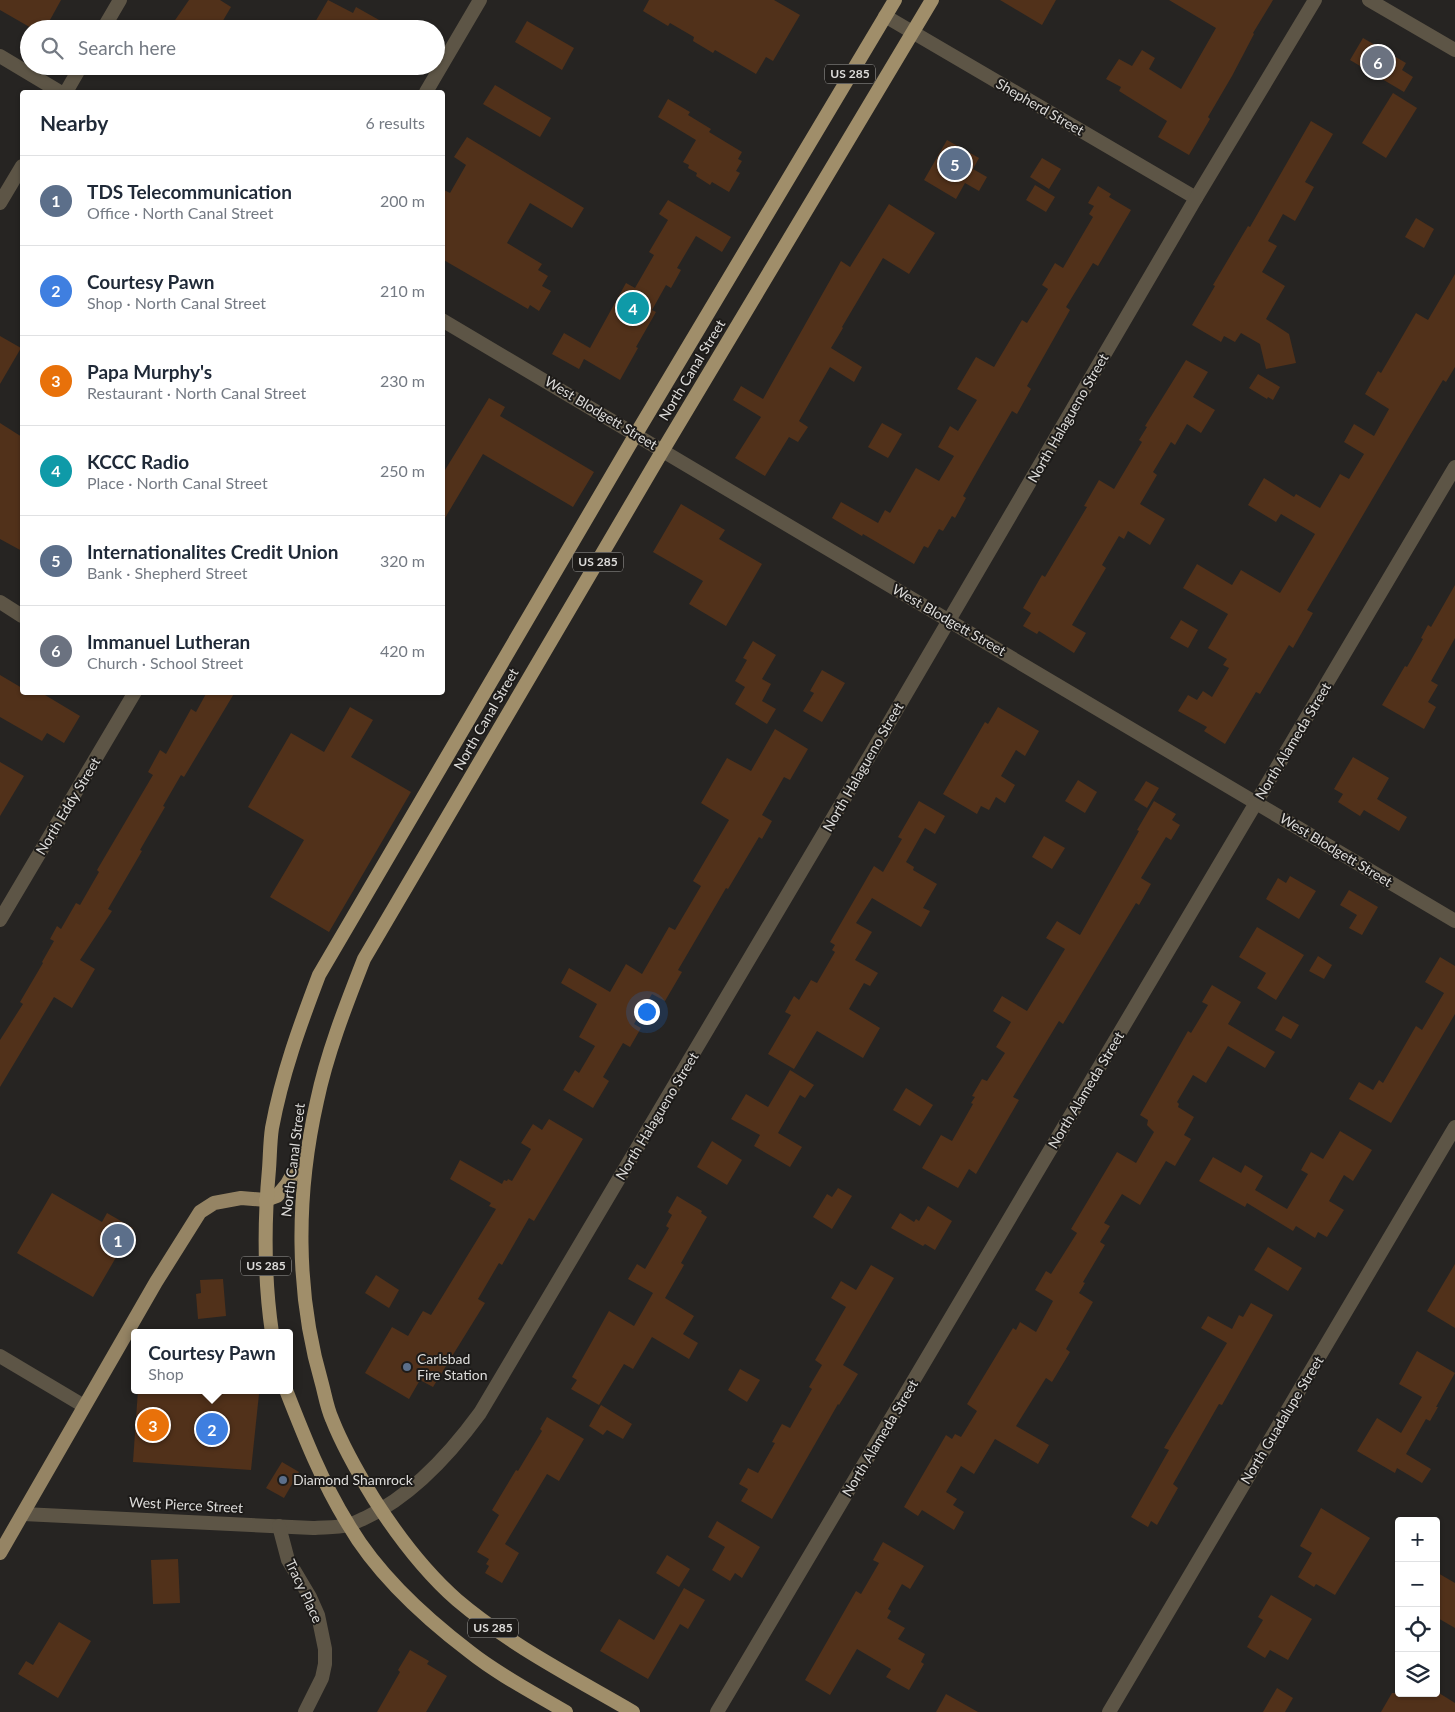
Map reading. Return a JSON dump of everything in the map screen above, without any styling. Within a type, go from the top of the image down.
[{"type":"highway","name":"North Canal Street","points":[[272,1329],[266,1277],[266,1200],[272,1129],[282,1083],[298,1029],[319,975],[636,434],[895,0]]},
{"type":"highway","name":"North Canal Street","points":[[381,1510],[347,1451],[331,1417],[316,1366],[307,1323],[301,1237],[303,1190],[317,1100],[345,1008],[364,959],[663,450],[932,0]]},
{"type":"highway","points":[[266,1200],[277,1196],[287,1184],[309,1143]]},
{"type":"highway","name":"US 285","points":[[288,1394],[326,1484],[348,1525],[373,1560],[402,1592],[471,1653],[566,1712]]},
{"type":"highway","name":"US 285","points":[[381,1510],[424,1566],[456,1599],[490,1626],[538,1657],[633,1712]]},
{"type":"main road","name":"North Canal Street","points":[[0,1553],[156,1282],[200,1212],[214,1203],[241,1198],[266,1200]]},
{"type":"street","points":[[108,20],[120,0]]},
{"type":"street","points":[[445,60],[480,0]]},
{"type":"street","name":"North Halagueno Street","points":[[381,1510],[402,1497],[440,1460],[463,1436],[480,1413],[950,620],[1196,198],[1315,0]]},
{"type":"street","points":[[1369,0],[1455,50]]},
{"type":"street","name":"Shepherd Street","points":[[885,16],[1196,198]]},
{"type":"street","points":[[0,56],[20,68]]},
{"type":"street","points":[[32,75],[57,90]]},
{"type":"street","points":[[67,90],[76,75]]},
{"type":"street","points":[[427,90],[436,75]]},
{"type":"street","points":[[0,203],[20,169]]},
{"type":"street","name":"West Blodgett Street","points":[[445,322],[1455,920]]},
{"type":"street","name":"North Alameda Street","points":[[717,1712],[1455,466]]},
{"type":"street","points":[[0,602],[20,615]]},
{"type":"street","name":"North Eddy Street","points":[[0,920],[133,695]]},
{"type":"street","name":"North Guadalupe Street","points":[[1109,1712],[1455,1127]]},
{"type":"street","points":[[0,1356],[84,1406]]},
{"type":"street","name":"West Pierce Street","points":[[23,1514],[313,1528],[348,1525],[381,1510]]},
{"type":"street","name":"Tracy Place","points":[[279,1526],[288,1560],[310,1597],[318,1615],[325,1649],[325,1664],[322,1678],[305,1712]]},
{"type":"building","points":[[0,0],[61,0],[50,20],[20,20],[20,22],[0,10]]},
{"type":"building","points":[[189,0],[220,0],[231,7],[223,20],[175,20]]},
{"type":"building","points":[[328,0],[353,13],[356,7],[379,20],[316,20]]},
{"type":"building","points":[[649,0],[774,0],[800,15],[773,61],[766,57],[756,74],[715,50],[713,53],[693,41],[694,37],[670,23],[668,26],[643,11]]},
{"type":"building","points":[[1000,0],[1056,0],[1042,25]]},
{"type":"building","points":[[1169,0],[1273,0],[1253,33],[1232,76],[1208,117],[1210,119],[1189,155],[1158,137],[1167,121],[1119,91],[1121,87],[1106,79],[1119,59],[1132,66],[1142,50],[1155,58],[1149,69],[1181,89],[1216,28]]},
{"type":"building","points":[[527,21],[574,48],[562,70],[515,42]]},
{"type":"building","points":[[1363,38],[1406,63],[1402,70],[1413,77],[1404,92],[1350,60]]},
{"type":"building","points":[[495,85],[551,118],[540,137],[483,104]]},
{"type":"building","points":[[1393,93],[1417,108],[1386,158],[1362,143]]},
{"type":"building","points":[[668,99],[690,112],[688,115],[711,129],[709,132],[742,152],[738,159],[742,161],[736,171],[740,173],[729,192],[712,182],[710,185],[696,176],[697,173],[688,168],[689,165],[683,162],[696,140],[658,117]]},
{"type":"building","points":[[1311,121],[1333,134],[1305,182],[1314,187],[1295,221],[1283,214],[1268,241],[1277,246],[1262,272],[1285,286],[1266,319],[1289,334],[1296,363],[1266,369],[1260,344],[1241,333],[1235,342],[1224,336],[1221,342],[1192,325],[1215,286],[1213,285],[1248,226],[1250,227]]},
{"type":"building","points":[[467,137],[584,208],[572,228],[530,203],[507,243],[542,264],[538,270],[548,276],[542,286],[551,291],[539,311],[530,305],[528,309],[445,261],[445,190],[450,193],[466,165],[454,157]]},
{"type":"building","points":[[947,140],[979,158],[973,169],[987,177],[979,191],[965,183],[956,199],[924,180]]},
{"type":"building","points":[[1042,158],[1061,169],[1049,189],[1030,177]]},
{"type":"building","points":[[1035,185],[1055,197],[1046,212],[1026,200]]},
{"type":"building","points":[[1098,186],[1111,194],[1109,197],[1131,210],[1098,266],[1093,263],[1066,307],[1070,310],[1027,386],[1031,389],[1017,414],[1012,411],[963,496],[966,498],[955,518],[952,516],[943,531],[939,529],[928,548],[924,546],[914,564],[832,518],[841,502],[878,523],[885,510],[890,513],[916,468],[939,481],[954,456],[938,447],[950,426],[958,431],[977,400],[957,389],[976,357],[994,367],[1022,320],[1027,323],[1048,289],[1042,285],[1055,263],[1063,268],[1093,217],[1089,214],[1094,206],[1088,203]]},
{"type":"building","points":[[668,200],[731,237],[722,252],[696,236],[677,268],[681,270],[671,288],[666,285],[652,310],[656,312],[620,380],[584,359],[579,369],[552,354],[564,333],[590,348],[626,283],[635,288],[654,255],[649,252],[668,220],[659,214]]},
{"type":"building","points":[[889,204],[935,233],[909,274],[883,258],[831,348],[862,367],[854,382],[830,367],[799,421],[808,427],[798,442],[789,437],[765,476],[735,458],[761,417],[733,400],[741,386],[763,399],[841,261],[850,267]]},
{"type":"building","points":[[1416,218],[1434,229],[1424,248],[1405,237]]},
{"type":"building","points":[[1455,274],[1455,367],[1446,382],[1443,380],[1307,610],[1313,613],[1293,648],[1289,645],[1260,694],[1256,692],[1225,744],[1204,731],[1207,727],[1178,711],[1188,695],[1197,700],[1203,691],[1212,697],[1229,668],[1223,665],[1227,659],[1208,648],[1228,614],[1183,588],[1197,564],[1232,585],[1241,570],[1280,593],[1315,534],[1281,514],[1276,522],[1248,505],[1264,478],[1294,497],[1296,494],[1320,508],[1340,474],[1349,479],[1364,454],[1344,442],[1354,424],[1374,436],[1389,409],[1365,394],[1378,371],[1381,373],[1416,313],[1428,320]]},
{"type":"building","points":[[0,336],[20,347],[20,350],[0,384]]},
{"type":"building","points":[[1186,360],[1208,372],[1193,397],[1215,410],[1201,433],[1187,424],[1175,445],[1171,442],[1153,472],[1157,475],[1140,504],[1165,519],[1150,545],[1128,531],[1124,539],[1119,536],[1102,565],[1106,568],[1072,625],[1086,633],[1074,653],[1039,631],[1037,634],[1023,626],[1031,613],[1023,608],[1042,575],[1045,577],[1087,507],[1084,506],[1099,480],[1114,489],[1142,442],[1139,440],[1147,427],[1145,426]]},
{"type":"building","points":[[1258,374],[1280,387],[1273,400],[1268,397],[1267,399],[1249,388]]},
{"type":"building","points":[[489,398],[505,407],[500,416],[594,472],[573,507],[483,454],[445,518],[445,470]]},
{"type":"building","points":[[0,423],[20,436],[20,550],[0,539]]},
{"type":"building","points":[[882,423],[902,434],[888,458],[868,447]]},
{"type":"building","points":[[681,504],[725,530],[719,539],[762,564],[726,626],[689,604],[703,581],[653,552]]},
{"type":"building","points":[[1455,585],[1455,638],[1431,681],[1438,685],[1428,702],[1436,707],[1424,729],[1382,705],[1405,666],[1407,667],[1423,639],[1421,638],[1428,625],[1431,627]]},
{"type":"building","points":[[1181,620],[1198,630],[1188,648],[1170,638]]},
{"type":"building","points":[[753,641],[776,655],[762,679],[771,684],[762,701],[776,709],[767,724],[735,704],[745,687],[735,681],[747,660],[743,658]]},
{"type":"building","points":[[822,670],[845,683],[822,722],[803,711],[814,693],[810,691]]},
{"type":"building","points":[[0,675],[20,687],[20,695],[45,695],[80,716],[64,743],[47,733],[42,741],[0,717]]},
{"type":"building","points":[[205,695],[233,695],[184,777],[181,775],[163,806],[165,807],[140,850],[142,851],[108,909],[112,911],[80,960],[95,969],[72,1008],[54,997],[0,1087],[0,1040],[23,1004],[20,1002],[54,941],[50,939],[57,926],[61,929],[76,903],[80,905],[99,872],[97,870],[153,775],[148,772],[160,750],[166,754],[191,709],[196,712]]},
{"type":"building","points":[[350,707],[373,720],[351,757],[411,792],[329,932],[270,897],[304,840],[248,807],[291,733],[324,752]]},
{"type":"building","points":[[998,707],[1039,731],[1025,756],[1016,750],[1001,776],[1015,785],[1005,803],[996,797],[989,810],[981,806],[977,814],[943,794],[985,722],[988,724]]},
{"type":"building","points":[[775,729],[808,749],[790,780],[784,777],[762,815],[772,821],[762,839],[759,837],[728,889],[726,888],[678,970],[682,972],[665,1001],[652,994],[634,1024],[641,1028],[630,1047],[623,1043],[603,1077],[609,1081],[593,1108],[563,1090],[575,1070],[579,1073],[595,1046],[579,1037],[597,1004],[561,983],[569,968],[610,992],[626,964],[642,974],[669,927],[675,930],[701,886],[693,881],[729,820],[701,803],[727,758],[751,771]]},
{"type":"building","points":[[1353,757],[1389,778],[1377,799],[1407,817],[1399,831],[1364,810],[1360,816],[1338,802],[1343,794],[1334,789]]},
{"type":"building","points":[[0,762],[24,776],[0,816]]},
{"type":"building","points":[[1078,780],[1097,792],[1085,813],[1065,801]]},
{"type":"building","points":[[1146,781],[1159,788],[1147,808],[1134,800]]},
{"type":"building","points":[[919,801],[945,816],[935,834],[925,828],[906,862],[914,867],[913,870],[937,884],[923,908],[930,911],[921,927],[872,898],[856,923],[872,932],[855,960],[878,973],[870,986],[864,983],[849,1009],[880,1028],[863,1058],[817,1031],[794,1069],[768,1054],[791,1015],[785,1012],[794,996],[799,1000],[811,980],[817,983],[835,952],[832,950],[835,945],[830,942],[874,866],[883,872],[902,839],[898,837]]},
{"type":"building","points":[[1154,801],[1176,814],[1172,820],[1180,825],[1171,840],[1166,837],[1141,878],[1151,884],[1139,905],[1136,903],[1063,1024],[1059,1021],[1013,1097],[1019,1100],[976,1174],[969,1169],[958,1188],[922,1168],[941,1135],[952,1141],[973,1104],[971,1103],[975,1097],[972,1096],[982,1079],[987,1081],[1005,1053],[996,1047],[1011,1022],[993,1011],[1002,996],[1027,1011],[1065,949],[1046,938],[1057,921],[1080,935]]},
{"type":"building","points":[[1044,836],[1065,848],[1052,869],[1032,857]]},
{"type":"building","points":[[1290,876],[1316,891],[1299,919],[1266,899],[1278,878],[1286,883]]},
{"type":"building","points":[[1349,890],[1378,907],[1362,935],[1349,928],[1357,915],[1340,905]]},
{"type":"building","points":[[1257,927],[1304,955],[1276,1000],[1257,988],[1266,973],[1239,957]]},
{"type":"building","points":[[1318,956],[1332,965],[1324,979],[1309,971]]},
{"type":"building","points":[[1440,957],[1455,966],[1455,1014],[1391,1123],[1349,1099],[1359,1082],[1373,1090],[1379,1080],[1383,1083],[1416,1026],[1422,1030],[1444,993],[1425,982]]},
{"type":"building","points":[[1212,985],[1241,1002],[1228,1024],[1275,1052],[1265,1068],[1228,1046],[1206,1083],[1193,1075],[1177,1102],[1179,1104],[1178,1107],[1194,1117],[1184,1135],[1191,1139],[1175,1166],[1166,1161],[1140,1205],[1122,1194],[1104,1223],[1110,1226],[1100,1242],[1105,1245],[1083,1282],[1085,1283],[1079,1293],[1093,1302],[1066,1349],[1070,1352],[1052,1382],[1046,1378],[1016,1426],[1049,1445],[1038,1464],[995,1439],[974,1474],[961,1466],[946,1492],[957,1499],[953,1505],[964,1512],[954,1530],[922,1510],[918,1516],[904,1507],[946,1435],[952,1439],[955,1434],[961,1437],[977,1411],[967,1404],[1013,1328],[1016,1330],[1020,1322],[1036,1332],[1053,1301],[1035,1290],[1046,1271],[1051,1274],[1077,1233],[1071,1229],[1117,1152],[1136,1163],[1154,1132],[1147,1125],[1148,1120],[1140,1115],[1188,1031],[1191,1033],[1208,1005],[1202,1002]]},
{"type":"building","points":[[1283,1016],[1299,1025],[1291,1039],[1275,1030]]},
{"type":"building","points":[[790,1070],[814,1085],[805,1098],[800,1095],[778,1133],[802,1147],[790,1167],[754,1146],[760,1135],[731,1119],[746,1094],[768,1107]]},
{"type":"building","points":[[906,1088],[933,1105],[920,1126],[893,1110]]},
{"type":"building","points":[[549,1119],[583,1139],[534,1221],[529,1218],[502,1265],[499,1263],[478,1299],[485,1303],[433,1387],[420,1380],[409,1399],[365,1373],[392,1327],[408,1336],[423,1311],[431,1315],[496,1209],[489,1206],[491,1203],[450,1179],[460,1160],[502,1184],[504,1180],[512,1181],[531,1149],[521,1143],[533,1124],[542,1130]]},
{"type":"building","points":[[1340,1131],[1372,1150],[1353,1181],[1344,1175],[1329,1201],[1344,1210],[1327,1237],[1318,1232],[1315,1238],[1296,1226],[1293,1231],[1247,1203],[1245,1207],[1199,1181],[1213,1157],[1241,1173],[1245,1165],[1263,1176],[1255,1190],[1287,1209],[1308,1174],[1301,1170],[1311,1152],[1323,1159]]},
{"type":"building","points":[[712,1141],[742,1160],[727,1185],[697,1167]]},
{"type":"building","points":[[838,1188],[852,1196],[832,1229],[813,1217],[827,1194],[832,1197]]},
{"type":"building","points":[[52,1193],[102,1222],[107,1213],[133,1228],[93,1297],[17,1253]]},
{"type":"building","points":[[677,1196],[702,1211],[701,1213],[707,1217],[681,1263],[684,1265],[665,1298],[694,1316],[683,1334],[698,1343],[689,1359],[652,1337],[633,1369],[624,1364],[599,1405],[571,1389],[577,1380],[572,1377],[609,1311],[634,1326],[653,1293],[628,1279],[637,1264],[645,1269],[669,1228],[666,1226],[672,1215],[668,1212]]},
{"type":"building","points":[[928,1206],[952,1221],[935,1250],[925,1244],[923,1246],[891,1228],[900,1213],[914,1222],[916,1219],[919,1221]]},
{"type":"building","points":[[1268,1247],[1302,1268],[1288,1291],[1254,1270]]},
{"type":"building","points":[[1455,1264],[1455,1328],[1427,1311]]},
{"type":"building","points":[[871,1265],[894,1278],[843,1365],[858,1374],[838,1404],[772,1519],[741,1501],[748,1489],[739,1484],[748,1468],[758,1473],[775,1443],[772,1442],[782,1424],[790,1428],[812,1389],[809,1387],[822,1365],[815,1360],[846,1307],[831,1298],[841,1281],[856,1290]]},
{"type":"building","points":[[376,1275],[399,1290],[389,1308],[365,1293]]},
{"type":"building","points":[[223,1279],[226,1316],[198,1319],[196,1294],[201,1293],[200,1280]]},
{"type":"building","points":[[1251,1303],[1273,1315],[1222,1405],[1219,1404],[1173,1484],[1178,1488],[1157,1525],[1151,1521],[1148,1527],[1131,1517],[1169,1450],[1164,1448],[1227,1343],[1201,1328],[1208,1316],[1232,1329],[1239,1315],[1243,1317]]},
{"type":"building","points":[[1417,1351],[1455,1373],[1430,1421],[1426,1419],[1406,1454],[1431,1469],[1422,1483],[1397,1468],[1395,1473],[1357,1451],[1377,1418],[1401,1433],[1422,1397],[1399,1384]]},
{"type":"building","points":[[740,1369],[760,1380],[747,1402],[728,1390]]},
{"type":"building","points":[[138,1394],[259,1394],[251,1470],[133,1462]]},
{"type":"building","points":[[601,1405],[632,1424],[623,1439],[607,1430],[603,1435],[589,1426]]},
{"type":"building","points":[[547,1417],[584,1439],[559,1481],[547,1474],[505,1544],[519,1553],[502,1583],[485,1573],[489,1566],[486,1564],[489,1559],[477,1552],[499,1515],[492,1510],[542,1431],[540,1429]]},
{"type":"building","name":"Diamond Shamrock","points":[[282,1462],[299,1472],[284,1498],[266,1488]]},
{"type":"building","points":[[1321,1508],[1370,1538],[1335,1595],[1316,1584],[1314,1587],[1298,1577],[1312,1553],[1300,1546]]},
{"type":"building","points":[[717,1521],[760,1547],[742,1578],[735,1573],[730,1581],[712,1570],[725,1547],[708,1537]]},
{"type":"building","points":[[883,1542],[924,1566],[910,1589],[902,1584],[888,1609],[891,1611],[887,1618],[905,1628],[898,1639],[925,1654],[921,1662],[924,1664],[909,1690],[886,1677],[891,1669],[857,1649],[830,1695],[805,1680],[856,1591],[861,1594],[879,1563],[873,1560]]},
{"type":"building","points":[[667,1555],[690,1569],[679,1587],[656,1573]]},
{"type":"building","points":[[178,1559],[180,1603],[153,1604],[151,1560]]},
{"type":"building","points":[[1440,1574],[1455,1583],[1455,1628],[1440,1619]]},
{"type":"building","points":[[684,1588],[705,1600],[688,1629],[680,1624],[648,1679],[600,1651],[619,1619],[654,1640]]},
{"type":"building","points":[[1271,1595],[1312,1619],[1288,1660],[1270,1650],[1265,1658],[1247,1647],[1263,1620],[1258,1617]]},
{"type":"building","points":[[59,1622],[91,1641],[58,1698],[18,1674],[26,1661],[33,1665]]},
{"type":"building","points":[[410,1650],[429,1661],[427,1664],[447,1676],[426,1712],[377,1712],[400,1672],[398,1670]]},
{"type":"building","points":[[1277,1688],[1293,1698],[1285,1712],[1263,1712]]},
{"type":"building","points":[[1392,1693],[1395,1693],[1395,1697],[1440,1697],[1440,1694],[1455,1703],[1455,1712],[1381,1712]]},
{"type":"building","points":[[946,1694],[978,1712],[936,1712]]},
{"type":"place","name":"Immanuel Lutheran","points":[[1378,62]]},
{"type":"place","name":"Internationalites Credit Union","points":[[955,164]]},
{"type":"place","name":"KCCC Radio","points":[[633,308]]},
{"type":"place","name":"TDS Telecommunication","points":[[118,1240]]},
{"type":"place","name":"Carlsbad Fire Station","points":[[407,1367]]},
{"type":"place","name":"Papa Murphy's","points":[[153,1425]]},
{"type":"place","name":"Courtesy Pawn","points":[[212,1429]]},
{"type":"place","name":"Diamond Shamrock","points":[[283,1480]]}]
